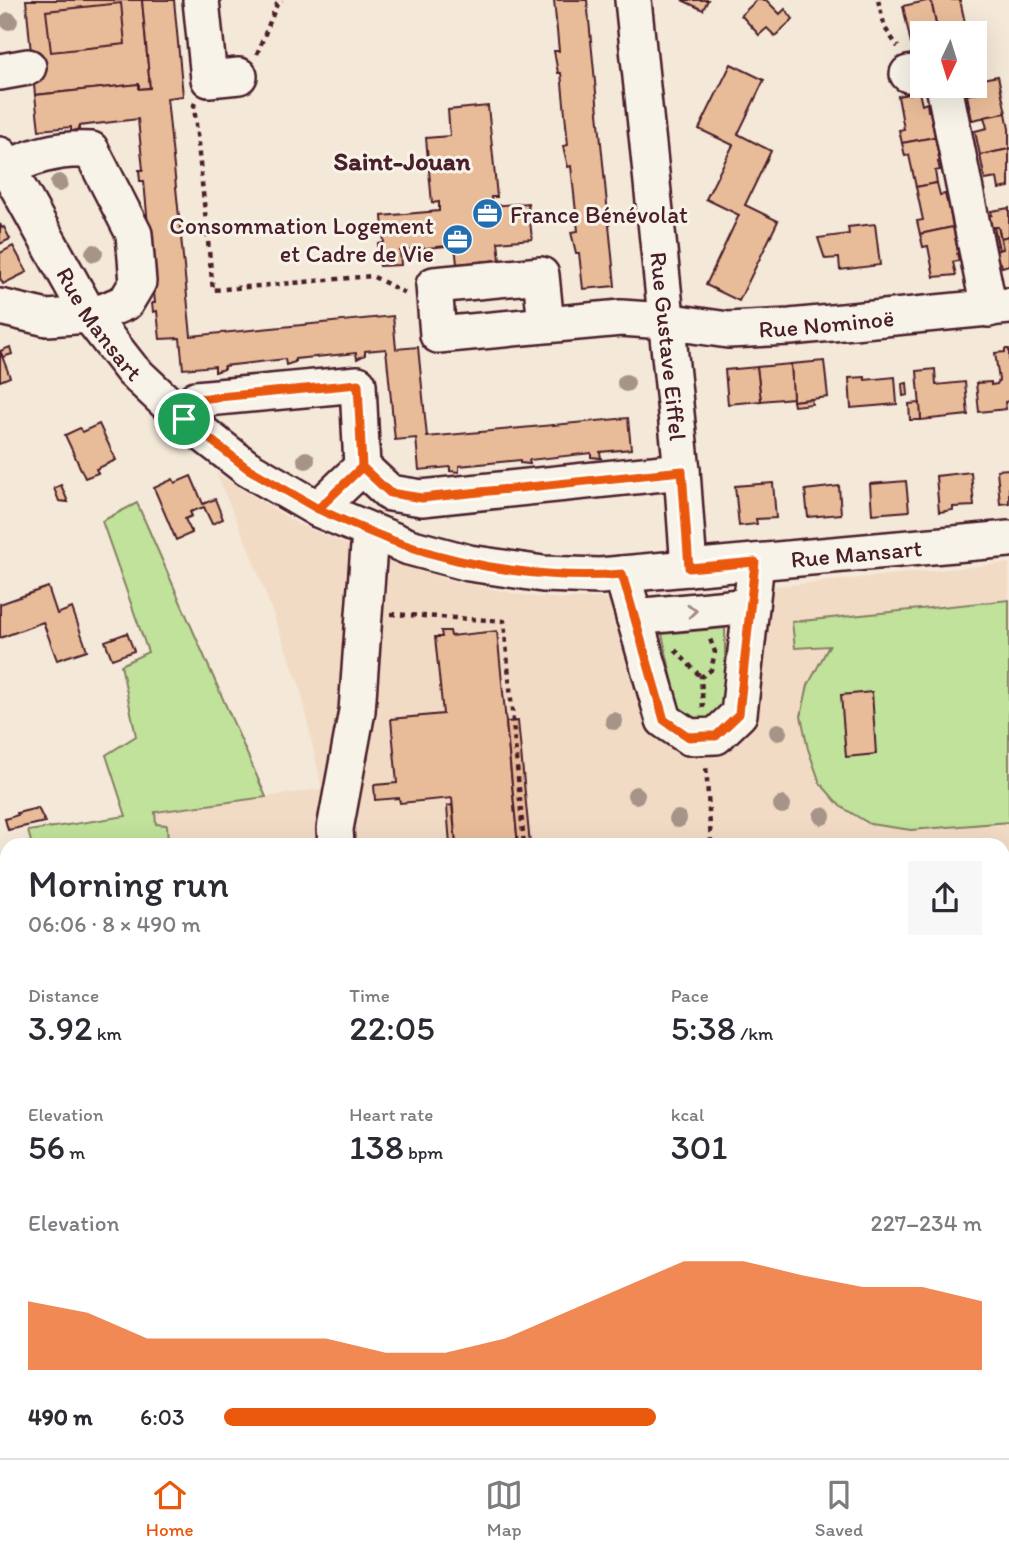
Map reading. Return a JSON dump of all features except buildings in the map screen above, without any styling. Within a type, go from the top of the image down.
[{"type":"street","points":[[201,0],[224,77]]},
{"type":"street","name":"Rue Gustave Eiffel","points":[[632,0],[682,471],[689,568]]},
{"type":"street","points":[[935,98],[999,307]]},
{"type":"street","points":[[0,307],[47,318],[89,315],[126,302],[138,282],[134,234],[91,150],[70,148],[3,162]]},
{"type":"street","name":"Rue Mansart","points":[[3,162],[89,315],[131,370],[184,419],[247,468],[318,509],[409,547],[469,563],[543,574],[600,576],[1009,539]]},
{"type":"street","points":[[436,308],[434,285],[541,275],[546,325]]},
{"type":"street","name":"Rue Nominoë","points":[[436,308],[438,335],[621,318],[728,330],[790,327],[999,307]]},
{"type":"street","points":[[184,419],[197,399],[358,384],[362,467],[390,493],[422,498],[682,471]]},
{"type":"street","points":[[318,509],[362,467]]},
{"type":"street","points":[[336,838],[357,711],[370,532]]},
{"type":"street","points":[[622,574],[649,615],[664,720],[689,737],[716,736],[739,714],[739,607],[755,562]]},
{"type":"street","points":[[649,615],[739,607]]},
{"type":"path","points":[[282,0],[276,4],[254,60],[224,77],[194,105],[214,290],[372,276],[436,308]]},
{"type":"path","points":[[878,0],[884,28],[910,59]]},
{"type":"path","points":[[701,677],[711,670],[715,652],[706,630],[739,607]]},
{"type":"path","points":[[365,612],[504,621],[523,838]]},
{"type":"path","points":[[649,615],[669,644],[701,677],[711,838]]},
{"type":"path","points":[[0,959],[0,1027]]},
{"type":"shaded area","points":[[216,473],[296,523],[369,554],[448,580],[528,596],[609,598],[801,584],[1009,563],[1009,838],[168,838],[167,825],[156,824],[155,812],[322,789],[300,687],[249,549]]},
{"type":"green space","points":[[137,503],[266,797],[155,812],[156,824],[167,825],[168,838],[30,838],[28,831],[126,816],[106,755],[136,736],[121,665],[148,652],[102,521]]},
{"type":"green space","points":[[1009,600],[1009,822],[911,830],[870,824],[840,806],[820,783],[808,749],[801,716],[808,685],[829,646],[795,648],[792,622]]},
{"type":"green space","points":[[725,628],[725,710],[703,721],[680,715],[662,634]]},
{"type":"place","name":"France Bénévolat","points":[[487,214]]},
{"type":"place","name":"Consommation Logement et Cadre de Vie","points":[[457,239]]},
{"type":"district","name":"Saint-Jouan","points":[[402,161]]},
{"type":"route","points":[[184,419],[197,399],[358,384],[362,467],[318,509],[409,547],[469,563],[543,574],[622,574],[664,720],[689,737],[716,736],[739,714],[755,562],[689,568],[682,471],[422,498],[390,493],[362,467],[318,509],[247,468],[184,419]]}]
